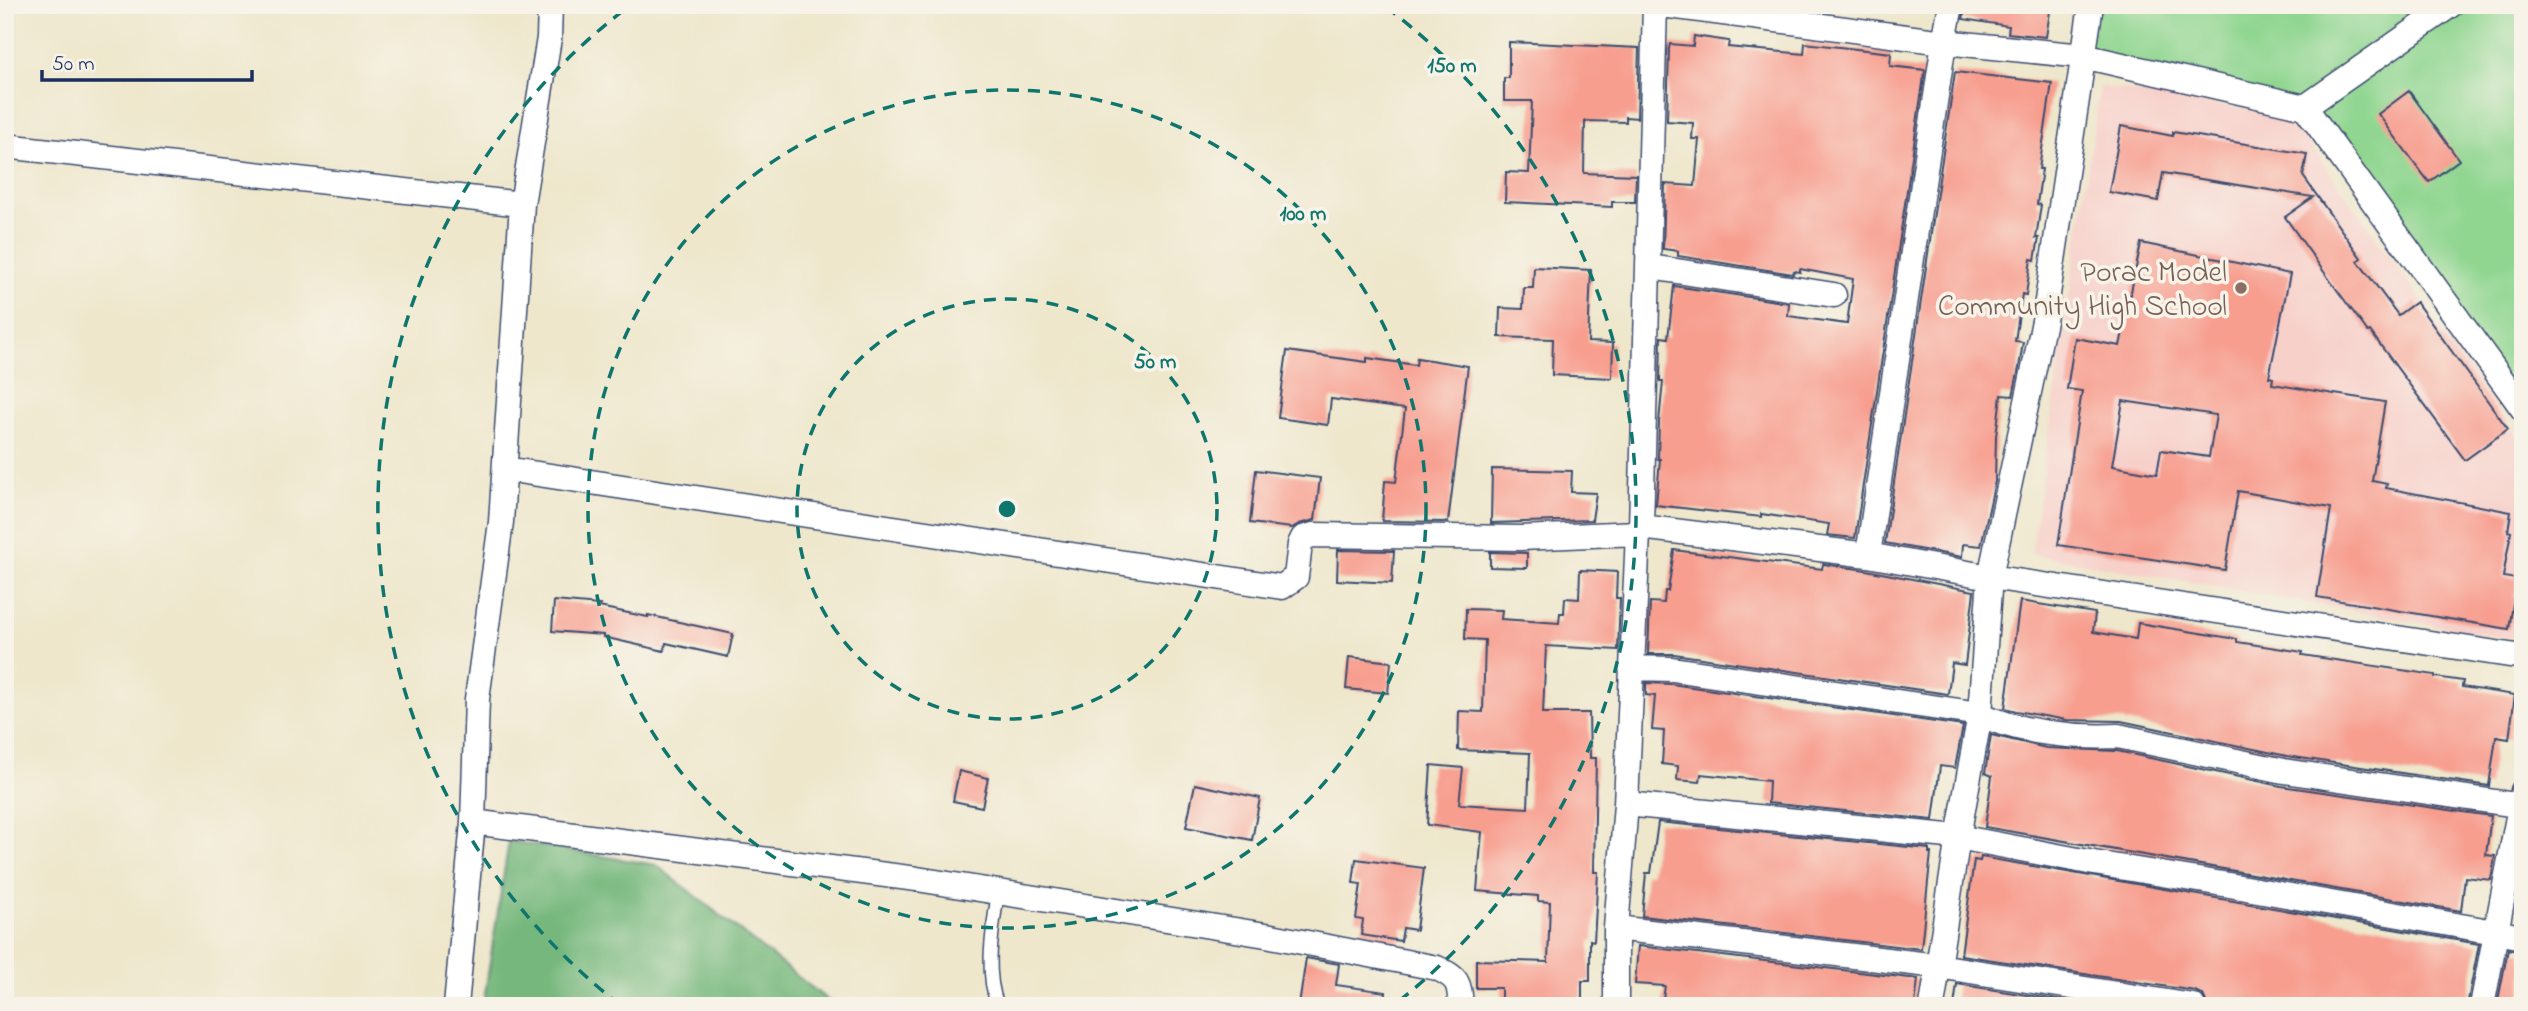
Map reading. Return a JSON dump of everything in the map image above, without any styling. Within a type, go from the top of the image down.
[{"type":"street","points":[[456,1006],[473,822],[477,699],[501,522],[522,204],[549,38],[551,5]]},
{"type":"street","points":[[1616,1006],[1616,928],[1626,804],[1640,530],[1650,267],[1655,5]]},
{"type":"street","points":[[1662,5],[1944,42],[2082,55],[2305,107],[2523,409]]},
{"type":"street","points":[[1868,555],[1951,5]]},
{"type":"street","points":[[1932,1006],[1980,714],[1990,577],[2043,321],[2091,5]]},
{"type":"street","points":[[2305,107],[2451,5]]},
{"type":"street","points":[[5,146],[522,204]]},
{"type":"street","points":[[1650,267],[1834,295]]},
{"type":"street","points":[[505,469],[1283,587],[1296,577],[1303,538],[1313,535],[1520,538],[1640,530],[1868,555],[1990,577],[2523,657]]},
{"type":"street","points":[[1631,668],[1672,668],[1980,714],[2002,725],[2091,737],[2118,736],[2284,771],[2522,801],[2482,1006]]},
{"type":"street","points":[[1626,804],[1958,837],[2523,937]]},
{"type":"street","points":[[473,822],[917,879],[1266,935],[1437,968],[1455,977],[1461,1006]]},
{"type":"street","points":[[1616,928],[1938,966],[2090,988],[2088,998],[2193,1006]]},
{"type":"lane","points":[[998,892],[991,936],[992,972],[998,1006]]},
{"type":"shaded area","name":"Porac Model Community High School","points":[[2100,86],[2266,112],[2304,136],[2521,441],[2523,602],[2519,640],[2031,554]]},
{"type":"green space","points":[[2091,5],[2523,5],[2523,409],[2305,107],[2083,56]]},
{"type":"green space","points":[[509,841],[656,865],[835,1006],[483,1006]]},
{"type":"building","points":[[1966,5],[2051,5],[2046,37],[2008,33],[2009,26],[1963,19]]},
{"type":"building","points":[[1694,36],[1729,41],[1728,47],[1804,54],[1805,43],[1891,53],[1890,66],[1925,70],[1855,538],[1827,535],[1829,524],[1761,514],[1761,517],[1656,505],[1663,381],[1660,381],[1661,337],[1668,338],[1674,286],[1789,303],[1788,316],[1847,324],[1853,279],[1800,269],[1800,272],[1794,271],[1793,274],[1678,256],[1678,251],[1663,249],[1665,184],[1695,186],[1699,139],[1692,139],[1693,123],[1667,121],[1669,49],[1670,44],[1693,46]]},
{"type":"building","points":[[1509,42],[1639,48],[1637,118],[1626,117],[1626,122],[1585,121],[1584,173],[1636,175],[1635,202],[1612,202],[1612,207],[1505,202],[1506,172],[1529,173],[1532,101],[1504,101],[1504,78],[1509,78]]},
{"type":"building","points":[[1955,72],[2052,83],[2039,169],[2042,169],[2037,204],[2041,205],[2036,238],[2039,238],[2035,260],[2031,259],[2026,295],[2022,294],[2015,341],[2023,342],[2019,368],[2013,396],[2001,395],[1996,436],[1995,481],[1981,546],[1963,544],[1962,557],[1885,543]]},
{"type":"building","points":[[2409,91],[2459,160],[2429,182],[2378,114]]},
{"type":"building","points":[[2121,126],[2173,136],[2173,132],[2307,154],[2303,176],[2361,258],[2358,261],[2398,315],[2416,302],[2508,429],[2465,460],[2285,217],[2313,197],[2163,173],[2158,201],[2109,192]]},
{"type":"building","points":[[2141,243],[2290,274],[2269,377],[2273,378],[2272,384],[2385,402],[2372,481],[2387,484],[2386,488],[2511,512],[2508,531],[2511,532],[2503,577],[2517,579],[2509,629],[2317,597],[2331,508],[2238,491],[2225,570],[2058,545],[2082,391],[2067,389],[2075,338],[2120,346]],"holes":[[[2123,401],[2216,415],[2209,457],[2161,450],[2157,474],[2112,466]]]},
{"type":"building","points":[[1534,267],[1591,270],[1588,342],[1613,343],[1612,378],[1552,375],[1553,339],[1499,337],[1500,308],[1523,309],[1524,288],[1533,288]]},
{"type":"building","points":[[1287,351],[1367,362],[1367,358],[1416,365],[1417,358],[1468,366],[1448,522],[1382,521],[1385,481],[1396,482],[1405,409],[1331,399],[1328,425],[1278,418]]},
{"type":"building","points":[[1492,469],[1572,471],[1571,492],[1596,493],[1592,520],[1491,523]]},
{"type":"building","points":[[1256,470],[1320,478],[1315,520],[1292,528],[1250,523]]},
{"type":"building","points":[[1338,550],[1394,551],[1392,583],[1337,580]]},
{"type":"building","points":[[1674,550],[1822,569],[1823,564],[1974,591],[1965,665],[1952,663],[1948,694],[1674,654],[1648,654],[1650,602],[1664,603]]},
{"type":"building","points":[[1490,552],[1527,553],[1527,568],[1490,567]]},
{"type":"building","points":[[1580,570],[1617,572],[1616,598],[1620,598],[1618,650],[1546,646],[1543,713],[1589,713],[1590,758],[1596,758],[1594,872],[1598,872],[1594,941],[1590,940],[1590,981],[1582,981],[1582,1006],[1501,1006],[1501,988],[1476,988],[1476,960],[1548,962],[1550,902],[1538,901],[1538,896],[1477,891],[1482,832],[1427,825],[1431,765],[1463,768],[1459,804],[1528,808],[1530,753],[1458,750],[1459,711],[1483,712],[1485,640],[1465,639],[1466,609],[1502,610],[1501,619],[1559,623],[1560,613],[1564,613],[1565,598],[1579,599]]},
{"type":"building","points":[[554,601],[600,605],[599,607],[733,634],[728,657],[666,643],[664,651],[603,635],[552,631]]},
{"type":"building","points":[[2020,601],[2095,613],[2093,632],[2136,639],[2138,623],[2237,639],[2237,642],[2303,652],[2302,655],[2435,675],[2463,681],[2462,687],[2515,695],[2509,739],[2496,737],[2489,786],[2287,756],[2121,721],[2067,720],[2005,708]]},
{"type":"building","points":[[1349,657],[1391,662],[1388,693],[1346,689]]},
{"type":"building","points":[[1646,683],[1671,684],[1963,726],[1955,768],[1940,766],[1933,820],[1768,803],[1769,781],[1701,774],[1700,782],[1677,780],[1678,766],[1662,764],[1664,731],[1652,730],[1655,696],[1646,695]]},
{"type":"building","points":[[1991,735],[2046,748],[2117,751],[2281,786],[2491,816],[2486,855],[2495,856],[2491,880],[2465,877],[2461,911],[1985,827],[1992,776],[1985,773]]},
{"type":"building","points":[[959,771],[988,778],[982,807],[953,801]]},
{"type":"building","points":[[1195,784],[1260,798],[1252,840],[1186,827]]},
{"type":"building","points":[[1658,822],[1929,849],[1931,853],[1921,949],[1642,916],[1646,873],[1651,873]]},
{"type":"building","points":[[1981,857],[2479,944],[2467,1006],[2208,1006],[2203,995],[2195,991],[1961,955],[1974,860],[1980,861]]},
{"type":"building","points":[[1356,859],[1424,868],[1416,930],[1403,928],[1401,941],[1361,935],[1363,920],[1356,919],[1361,884],[1353,883]]},
{"type":"building","points":[[1638,946],[1918,979],[1915,1006],[1662,1006],[1665,986],[1635,984]]},
{"type":"building","points":[[2508,949],[2523,952],[2523,1006],[2497,1006]]},
{"type":"building","points":[[1306,958],[1339,964],[1336,985],[1386,992],[1385,1006],[1299,1006]]},
{"type":"building","points":[[1957,984],[2095,1006],[1954,1006]]},
{"type":"place","name":"Porac Model Community High School","points":[[2241,288]]}]
